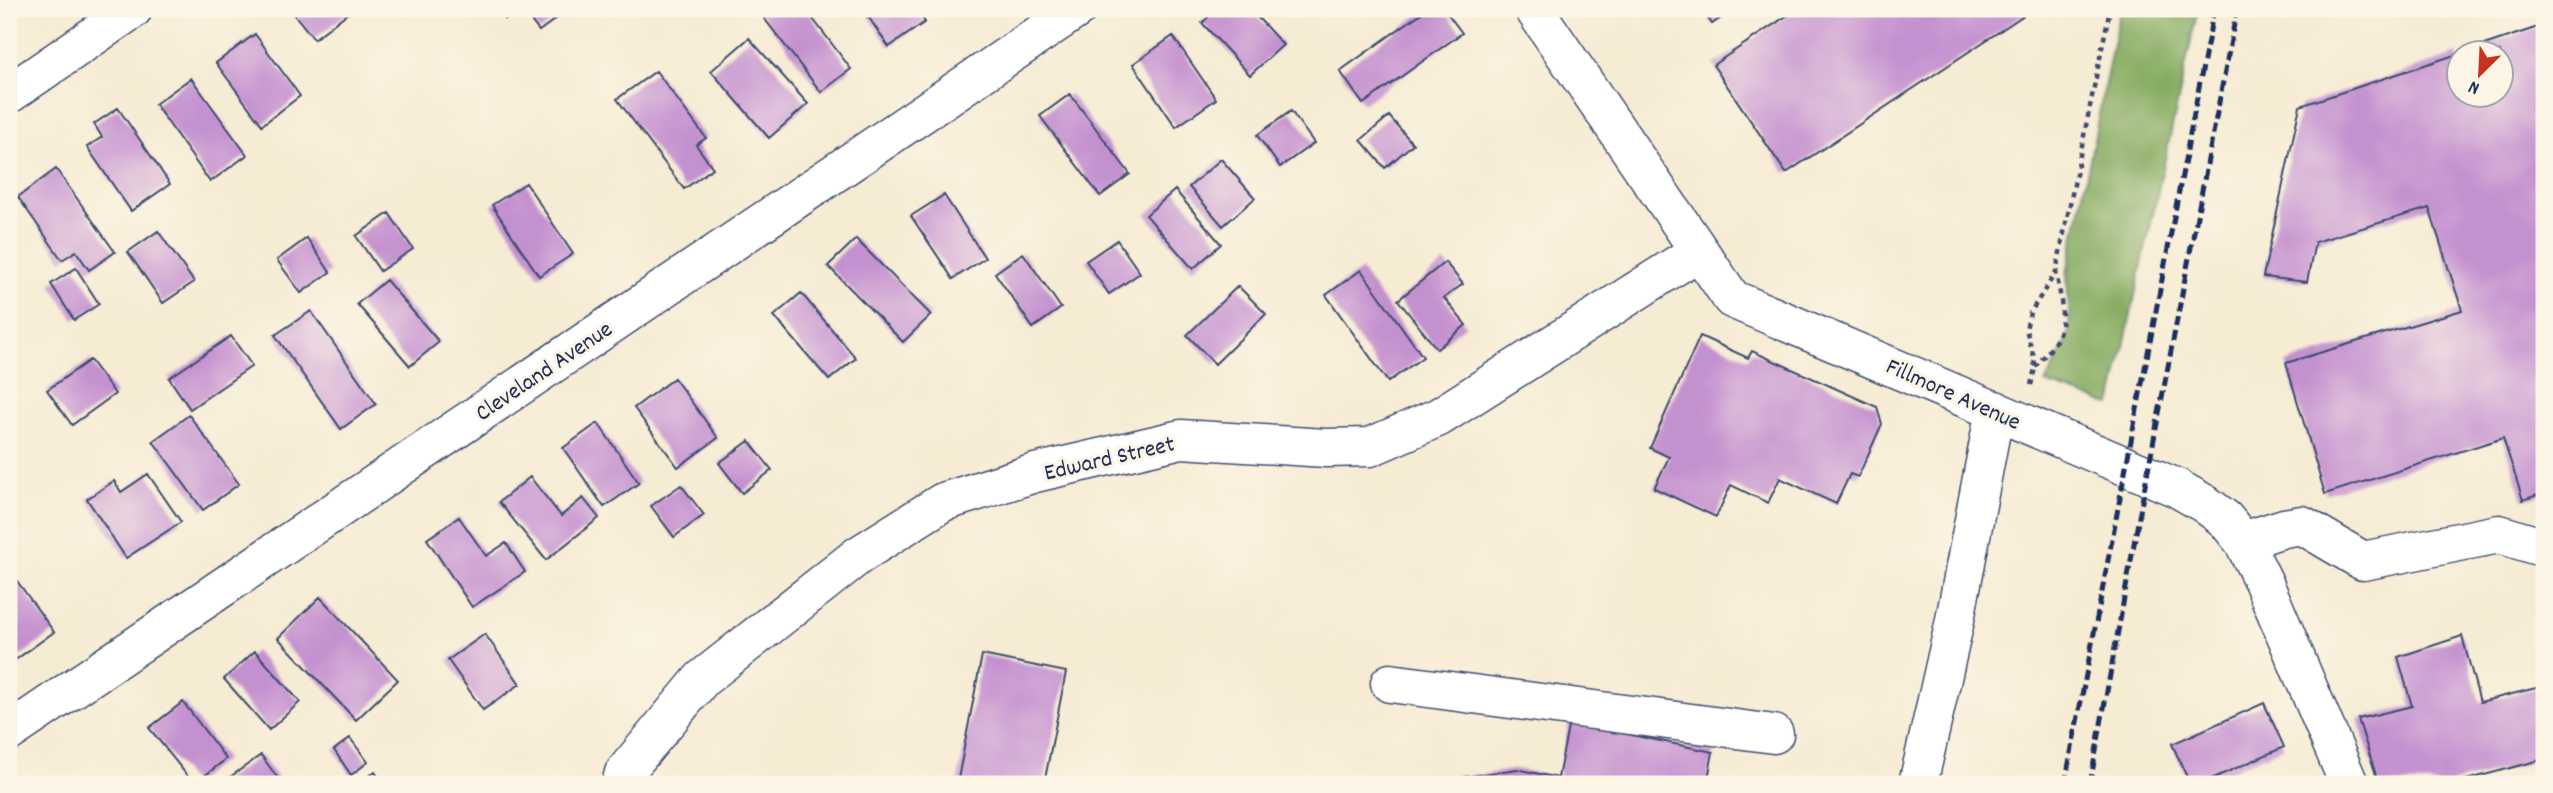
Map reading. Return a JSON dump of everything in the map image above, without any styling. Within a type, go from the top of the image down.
[{"type":"street","points":[[9,94],[133,9]]},
{"type":"street","name":"Cleveland Avenue","points":[[9,732],[1077,9]]},
{"type":"street","name":"Fillmore Avenue","points":[[1534,9],[1732,299],[2177,488],[2205,504],[2225,520],[2243,541],[2263,581],[2349,784]]},
{"type":"street","name":"Edward Street","points":[[621,784],[624,773],[702,679],[859,555],[943,502],[1035,473],[1181,439],[1326,448],[1370,447],[1439,417],[1699,251]]},
{"type":"street","points":[[1919,784],[1995,410]]},
{"type":"street","points":[[2243,541],[2302,525],[2363,562],[2498,534],[2538,546],[2544,544]]},
{"type":"street","points":[[1390,683],[1774,734]]},
{"type":"path","points":[[2056,272],[2061,298],[2061,326],[2057,340],[2035,368],[2026,329],[2031,313],[2056,272],[2110,9]]},
{"type":"green space","points":[[2120,9],[2198,9],[2111,405],[2045,383],[2063,349],[2070,328],[2067,274]]},
{"type":"building","points":[[290,9],[353,9],[314,39]]},
{"type":"building","points":[[497,9],[518,9],[505,19]]},
{"type":"building","points":[[522,9],[556,9],[561,15],[539,31]]},
{"type":"building","points":[[757,9],[810,9],[807,11],[851,69],[821,92]]},
{"type":"building","points":[[863,9],[915,9],[925,22],[889,47]]},
{"type":"building","points":[[1217,9],[1250,9],[1283,45],[1250,75],[1202,23]]},
{"type":"building","points":[[1427,9],[1444,9],[1462,33],[1363,104],[1340,71]]},
{"type":"building","points":[[1702,9],[1734,9],[1712,24]]},
{"type":"building","points":[[1797,9],[2020,9],[2024,15],[1786,173],[1713,65]]},
{"type":"building","points":[[2544,25],[2544,493],[2523,500],[2503,438],[2325,494],[2286,363],[2462,310],[2429,208],[2315,242],[2307,282],[2263,277],[2300,106],[2444,59],[2444,108],[2514,108],[2514,38],[2505,38]]},
{"type":"building","points":[[255,34],[300,96],[262,125],[216,63]]},
{"type":"building","points":[[1173,36],[1216,99],[1176,127],[1133,64]]},
{"type":"building","points":[[749,38],[808,104],[769,138],[711,71]]},
{"type":"building","points":[[656,71],[706,138],[696,145],[713,168],[684,189],[617,99]]},
{"type":"building","points":[[191,78],[247,155],[210,182],[155,104]]},
{"type":"building","points":[[1070,94],[1130,174],[1100,196],[1040,116]]},
{"type":"building","points":[[118,108],[170,184],[131,211],[87,147],[102,137],[94,124]]},
{"type":"building","points":[[1291,111],[1314,143],[1280,167],[1257,135]]},
{"type":"building","points":[[1389,116],[1413,144],[1385,168],[1361,140]]},
{"type":"building","points":[[1221,159],[1255,198],[1223,226],[1189,187]]},
{"type":"building","points":[[56,169],[115,252],[89,270],[76,251],[62,260],[18,197]]},
{"type":"building","points":[[526,183],[573,254],[539,276],[492,205]]},
{"type":"building","points":[[1175,190],[1221,244],[1193,269],[1146,215]]},
{"type":"building","points":[[944,195],[985,258],[953,279],[911,216]]},
{"type":"building","points":[[389,213],[413,249],[380,271],[356,236]]},
{"type":"building","points":[[158,231],[194,282],[163,303],[128,252]]},
{"type":"building","points":[[307,238],[330,272],[301,293],[277,260]]},
{"type":"building","points":[[856,239],[931,315],[903,342],[828,266]]},
{"type":"building","points":[[1117,240],[1140,273],[1109,294],[1086,261]]},
{"type":"building","points":[[1023,253],[1061,308],[1033,328],[995,273]]},
{"type":"building","points":[[1445,262],[1463,284],[1444,298],[1466,325],[1437,349],[1398,300]]},
{"type":"building","points":[[76,268],[99,304],[74,320],[51,284]]},
{"type":"building","points":[[1361,270],[1423,357],[1388,382],[1326,295]]},
{"type":"building","points":[[386,280],[439,342],[410,366],[357,304]]},
{"type":"building","points":[[1238,286],[1266,314],[1215,364],[1187,335]]},
{"type":"building","points":[[801,293],[856,358],[829,380],[774,316]]},
{"type":"building","points":[[311,311],[376,404],[341,429],[275,335]]},
{"type":"building","points":[[231,336],[252,366],[190,409],[169,378]]},
{"type":"building","points":[[1700,336],[1748,358],[1752,351],[1877,407],[1882,424],[1858,477],[1850,474],[1836,504],[1780,478],[1768,503],[1731,485],[1716,517],[1654,488],[1669,457],[1650,448]]},
{"type":"building","points":[[90,360],[115,394],[72,425],[47,390]]},
{"type":"building","points":[[674,378],[718,438],[678,467],[634,408]]},
{"type":"building","points":[[189,415],[239,484],[203,510],[153,441]]},
{"type":"building","points":[[598,423],[639,483],[604,507],[563,448]]},
{"type":"building","points":[[749,441],[772,470],[742,493],[719,463]]},
{"type":"building","points":[[148,474],[181,522],[126,558],[87,499],[114,481],[121,492]]},
{"type":"building","points":[[530,477],[561,516],[583,498],[599,518],[546,560],[499,502]]},
{"type":"building","points":[[681,485],[704,515],[674,537],[651,506]]},
{"type":"building","points":[[459,517],[486,556],[506,543],[525,572],[472,607],[427,539]]},
{"type":"building","points":[[9,570],[54,632],[11,663],[9,660]]},
{"type":"building","points":[[320,597],[398,680],[356,720],[278,638]]},
{"type":"building","points":[[485,634],[520,684],[483,710],[448,660]]},
{"type":"building","points":[[2462,636],[2480,702],[2544,686],[2544,759],[2451,784],[2379,784],[2358,719],[2412,706],[2398,657]]},
{"type":"building","points":[[255,651],[300,702],[269,730],[224,679]]},
{"type":"building","points":[[982,655],[1066,672],[1044,784],[957,784]]},
{"type":"building","points":[[183,702],[226,759],[194,784],[149,728]]},
{"type":"building","points":[[2264,703],[2284,747],[2200,784],[2190,784],[2172,744]]},
{"type":"building","points":[[1569,722],[1713,752],[1707,784],[1418,784],[1517,769],[1558,778]]},
{"type":"building","points":[[350,738],[368,762],[351,775],[334,750]]},
{"type":"building","points":[[261,755],[282,784],[229,784],[226,780]]},
{"type":"building","points":[[375,772],[383,784],[357,784]]},
{"type":"railway","points":[[2065,784],[2214,9]]},
{"type":"railway","points":[[2090,784],[2237,9]]}]
